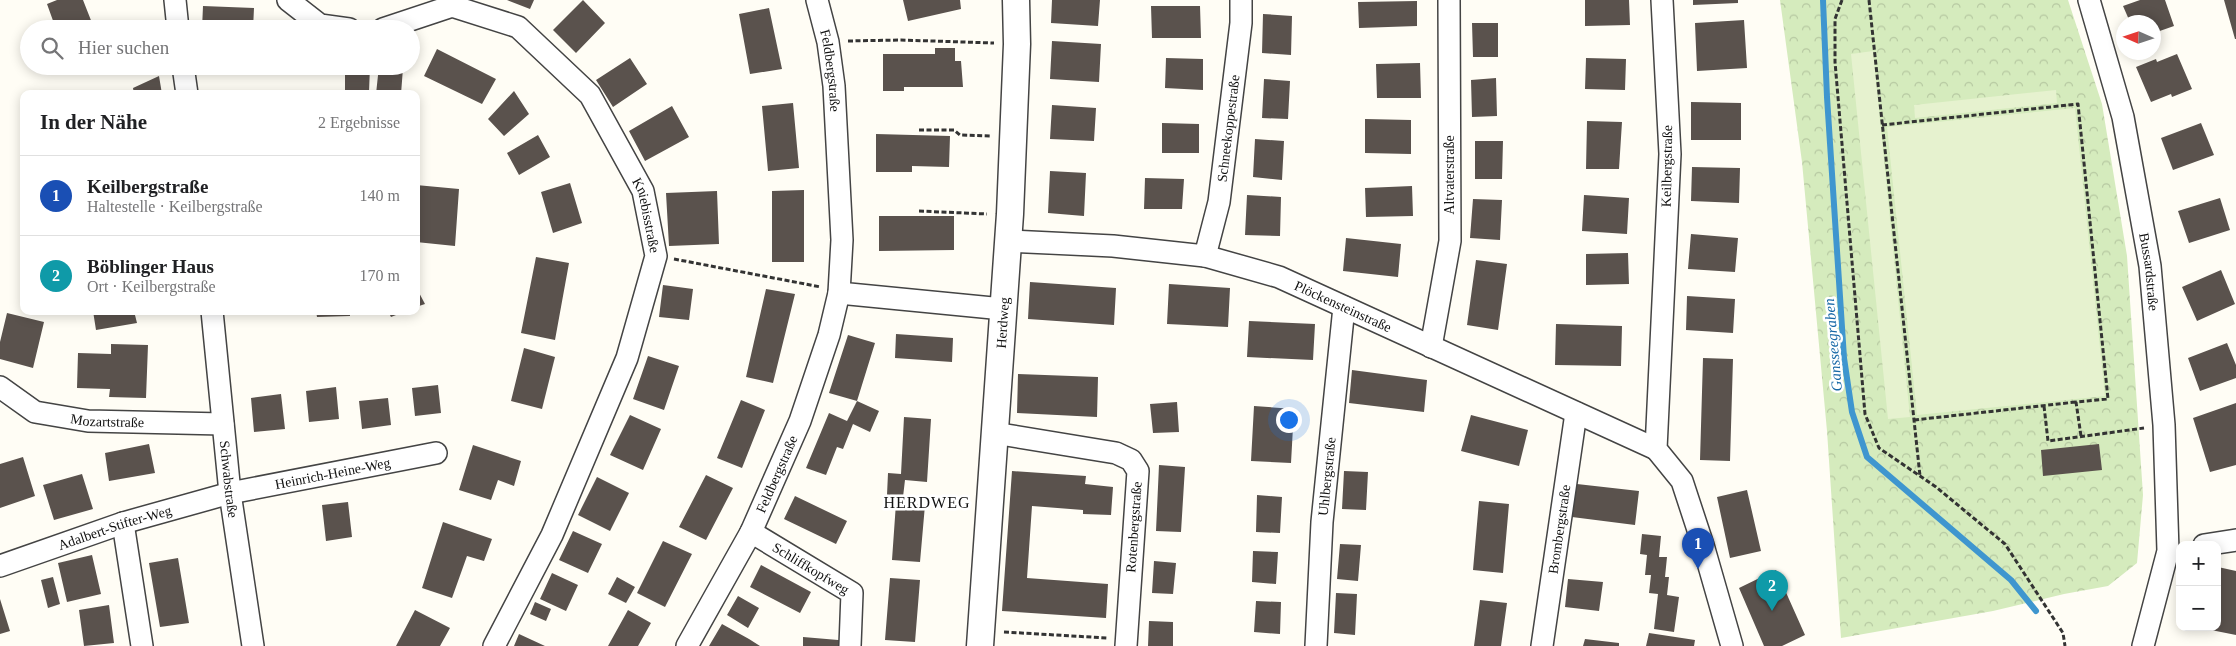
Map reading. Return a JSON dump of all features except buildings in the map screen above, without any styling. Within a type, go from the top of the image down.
[{"type":"street","points":[[175,0],[177,20]]},
{"type":"street","points":[[288,0],[314,20]]},
{"type":"street","name":"Feldbergstraße","points":[[687,646],[751,532],[800,421],[829,335],[840,293],[842,240],[834,86],[828,42],[817,0]]},
{"type":"street","name":"Herdweg","points":[[980,638],[1010,214],[1017,44],[1016,0]]},
{"type":"street","name":"Schneekoppestraße","points":[[1205,256],[1220,202],[1241,23],[1241,0]]},
{"type":"street","name":"Altvaterstraße","points":[[1431,348],[1450,241],[1449,0]]},
{"type":"street","name":"Keilbergstraße","points":[[1656,450],[1670,154],[1662,0]]},
{"type":"street","name":"Bussardstraße","points":[[2089,0],[2123,117],[2150,266],[2164,425],[2174,550],[2143,646]]},
{"type":"street","name":"Kniebisstraße","points":[[410,20],[452,6],[518,27],[590,94],[643,191],[656,256],[627,358],[552,535],[494,646]]},
{"type":"street","points":[[184,75],[186,90]]},
{"type":"street","name":"Plöckensteinstraße","points":[[1008,241],[1113,246],[1205,256],[1279,277],[1656,450]]},
{"type":"street","points":[[840,293],[1003,309]]},
{"type":"street","name":"Uhlbergstraße","points":[[1316,646],[1322,522],[1344,307]]},
{"type":"street","name":"Schwabstraße","points":[[212,315],[230,493],[253,646]]},
{"type":"street","name":"Mozartstraße","points":[[0,387],[35,412],[44,414],[88,421],[223,424]]},
{"type":"street","name":"Brombergstraße","points":[[1542,646],[1576,413]]},
{"type":"street","name":"Rotenbergstraße","points":[[994,433],[1116,453],[1131,460],[1138,471],[1126,643]]},
{"type":"street","points":[[1656,450],[1682,480],[1704,545],[1732,646]]},
{"type":"street","name":"Heinrich-Heine-Weg","points":[[230,493],[436,453]]},
{"type":"street","name":"Adalbert-Stifter-Weg","points":[[0,566],[123,523],[230,493]]},
{"type":"street","points":[[123,523],[142,646]]},
{"type":"street","name":"Schliffkopfweg","points":[[751,532],[852,593],[850,646]]},
{"type":"street","points":[[2221,542],[2236,540]]},
{"type":"path","points":[[1842,0],[1835,19],[1835,62],[1865,414],[1879,448],[1936,487],[2005,544],[2063,633],[2065,646]]},
{"type":"path","points":[[1869,0],[1920,476]]},
{"type":"path","points":[[828,42],[901,40],[1017,44]]},
{"type":"path","points":[[1882,125],[2078,104],[2108,399],[1914,420]]},
{"type":"path","points":[[919,130],[954,130],[960,135],[1014,137]]},
{"type":"path","points":[[919,211],[957,212],[961,214],[1010,214]]},
{"type":"path","points":[[656,256],[825,288],[840,293]]},
{"type":"path","points":[[2076,402],[2081,436]]},
{"type":"path","points":[[2044,406],[2048,441],[2164,425]]},
{"type":"path","points":[[980,638],[1126,643]]},
{"type":"green space","points":[[1780,0],[2068,0],[2102,104],[2127,256],[2143,495],[2137,563],[2108,586],[2064,594],[1993,611],[1841,638],[1827,431],[1802,162]]},
{"type":"green space","points":[[1873,51],[1910,417],[1888,419],[1851,54]]},
{"type":"green space","points":[[2056,90],[2057,103],[1915,118],[1914,105]]},
{"type":"green space","points":[[2075,108],[2105,396],[1917,415],[1887,127]]},
{"type":"waterway","name":"Gansseegraben","points":[[1823,0],[1827,97],[1844,358],[1852,412],[1867,457],[2011,580],[2036,611]]},
{"type":"place","name":"Keilbergstraße","points":[[1698,569]]},
{"type":"place","name":"Böblinger Haus","points":[[1772,611]]},
{"type":"district","name":"HERDWEG","points":[[927,502]]}]
